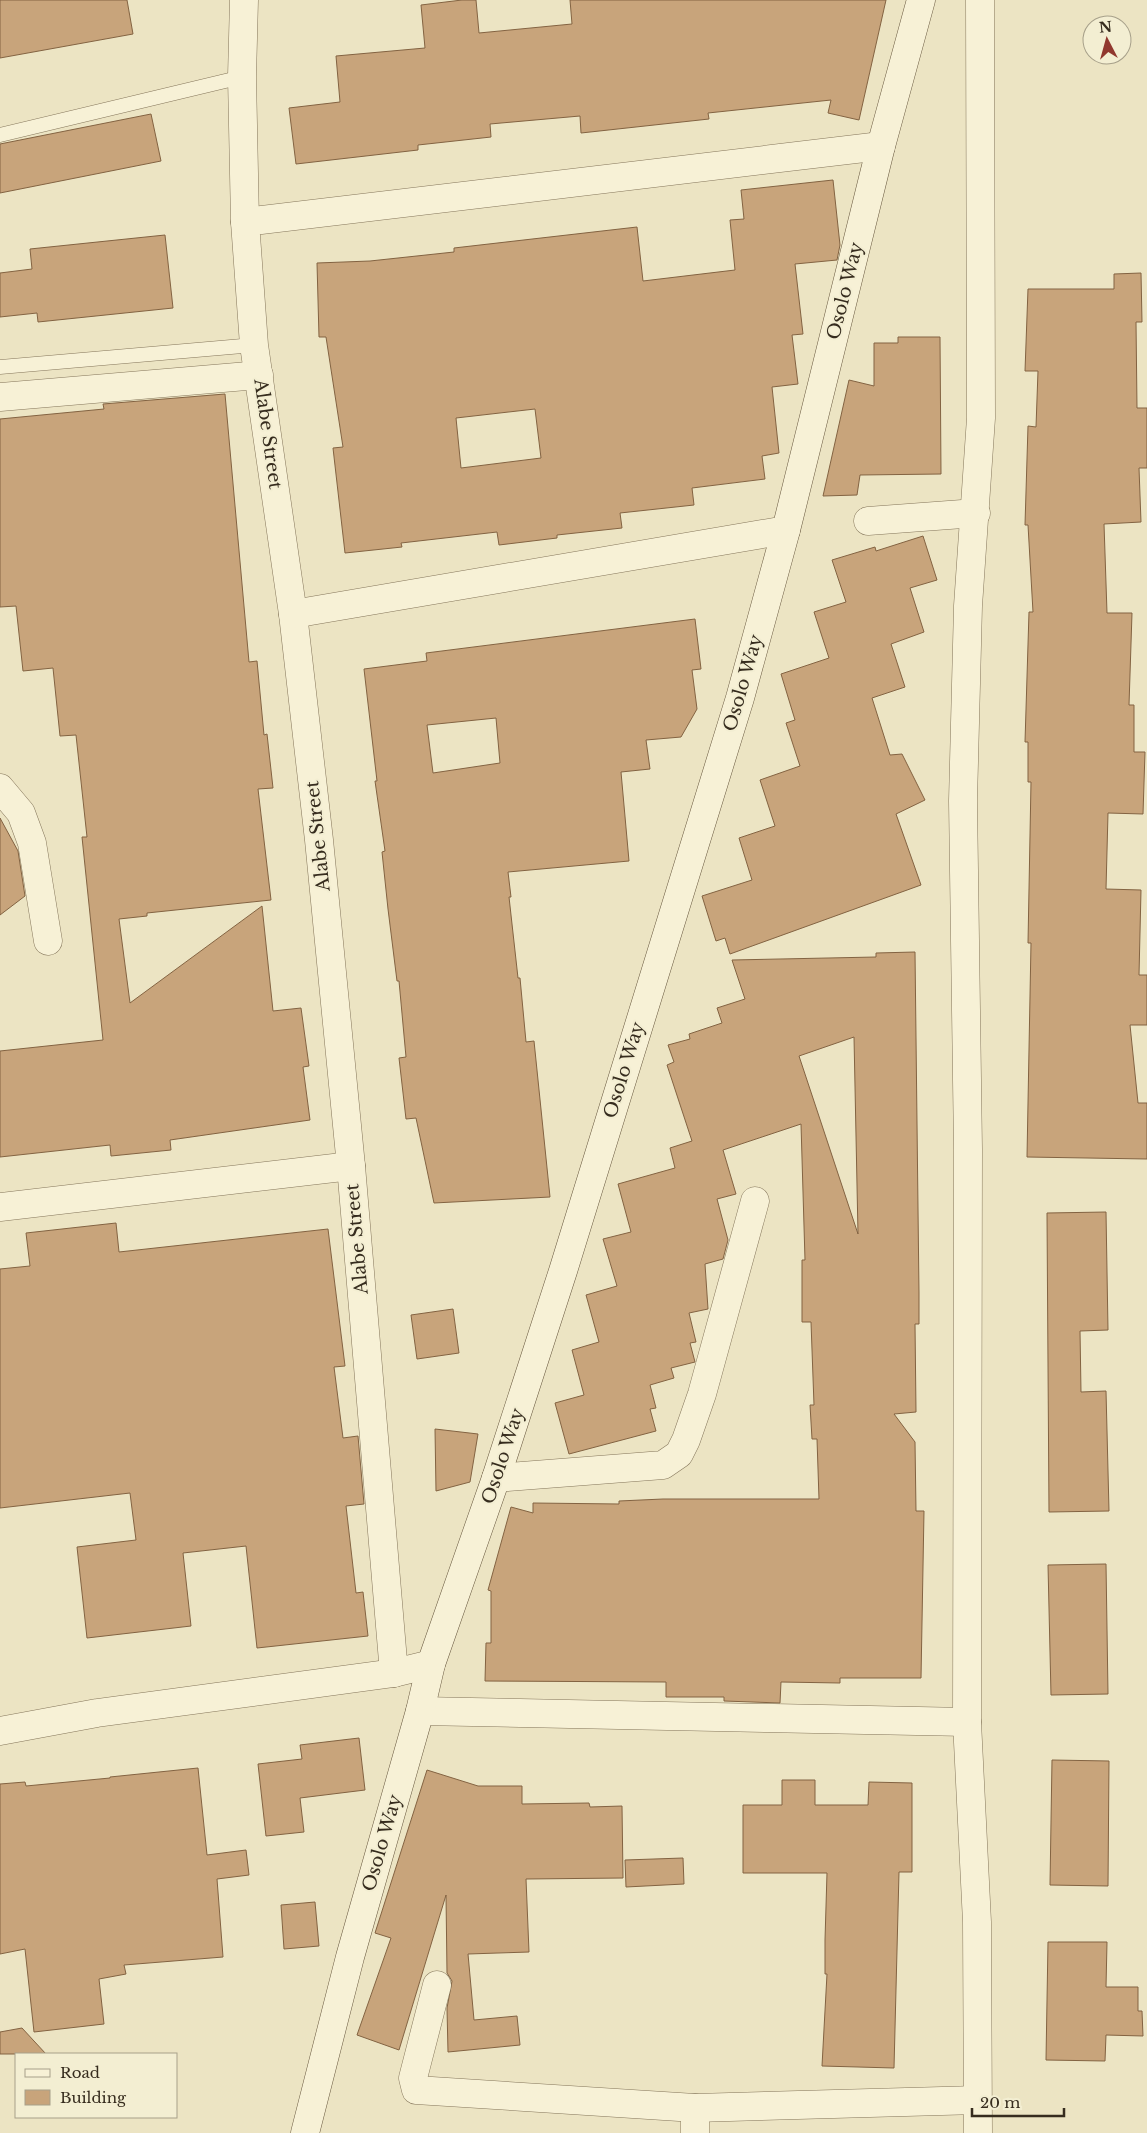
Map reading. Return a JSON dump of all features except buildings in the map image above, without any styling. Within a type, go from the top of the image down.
[{"type":"street","name":"Alabe Street","points":[[244,0],[242,77],[245,222],[254,345],[293,614],[319,840],[350,1166],[394,1673]]},
{"type":"street","name":"Osolo Way","points":[[305,2133],[350,1956],[420,1711],[431,1664],[496,1478],[563,1271],[740,698],[786,530],[881,146],[921,0]]},
{"type":"street","points":[[978,2133],[977,1922],[968,1722],[968,1159],[963,801],[968,606],[982,418],[980,0]]},
{"type":"street","points":[[245,222],[881,146]]},
{"type":"street","points":[[0,397],[259,375]]},
{"type":"street","points":[[868,521],[976,513]]},
{"type":"street","points":[[293,614],[786,530]]},
{"type":"street","points":[[0,788],[21,813],[32,843],[48,941]]},
{"type":"street","points":[[0,1208],[350,1166]]},
{"type":"street","points":[[496,1478],[663,1465],[679,1454],[686,1440],[702,1394],[754,1202]]},
{"type":"street","points":[[0,1731],[97,1713],[394,1673],[431,1664]]},
{"type":"street","points":[[420,1711],[968,1722]]},
{"type":"street","points":[[437,1985],[413,2078],[416,2090],[695,2120],[978,2100]]},
{"type":"lane","points":[[0,135],[242,77]]},
{"type":"lane","points":[[0,367],[254,345]]}]
